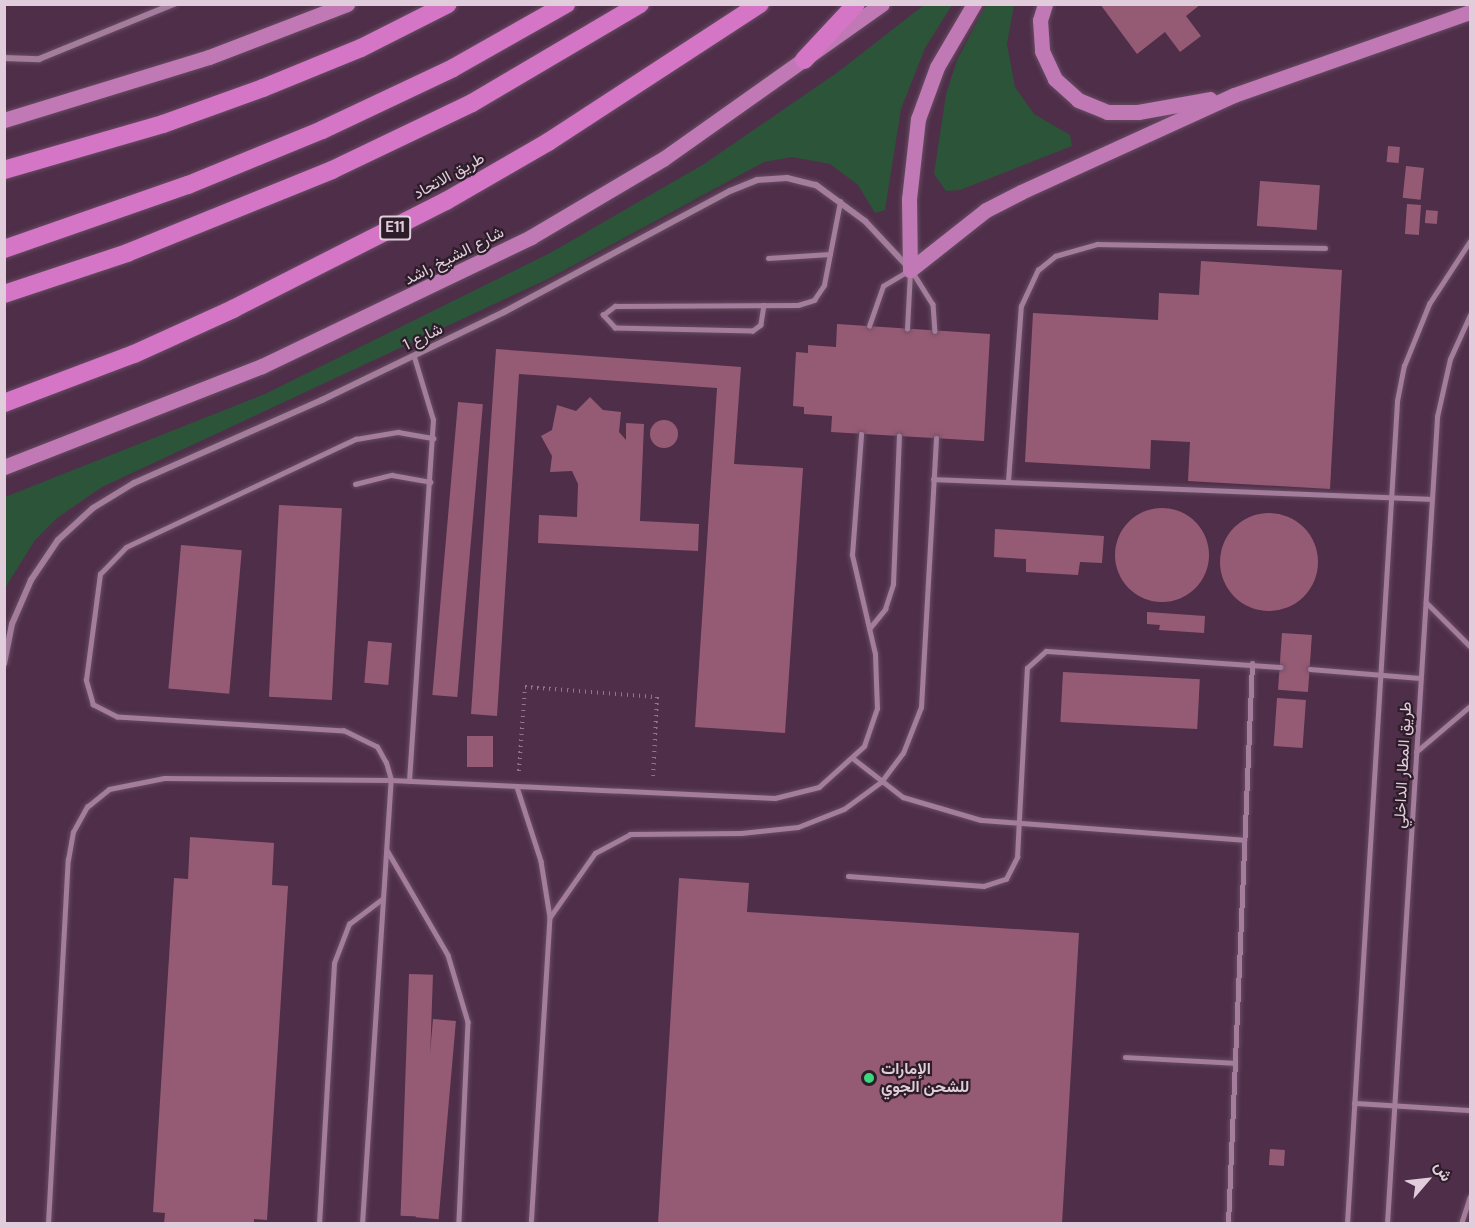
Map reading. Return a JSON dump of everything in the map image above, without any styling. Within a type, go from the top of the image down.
[{"type":"highway","points":[[4,170],[163,124],[263,88],[361,48],[448,4]]},
{"type":"highway","points":[[4,249],[188,185],[322,130],[453,68],[566,4]]},
{"type":"highway","points":[[4,294],[137,249],[332,170],[472,103],[640,4]]},
{"type":"highway","name":"طريق الاتحاد","points":[[4,403],[134,354],[394,228],[548,142],[760,4]]},
{"type":"highway","points":[[804,60],[856,4]]},
{"type":"main road","points":[[4,120],[209,57],[347,4]]},
{"type":"main road","name":"شارع الشيخ راشد","points":[[4,467],[262,366],[403,302],[531,237],[663,159],[882,4]]},
{"type":"main road","points":[[910,270],[909,199],[918,119],[937,67],[974,4]]},
{"type":"main road","points":[[1045,4],[1040,20],[1042,51],[1055,79],[1078,100],[1107,112],[1138,112],[1234,95]]},
{"type":"main road","points":[[910,270],[986,210],[1234,95],[1470,12]]},
{"type":"street","points":[[4,58],[39,59],[174,4]]},
{"type":"street","name":"شارع 1","points":[[4,664],[12,624],[31,580],[58,540],[93,508],[134,483],[414,357],[757,180],[787,178],[816,185],[840,199],[910,270]]},
{"type":"lane","points":[[764,305],[761,325],[753,332],[615,328],[603,315],[615,306],[764,305],[814,300],[824,285],[840,199]]},
{"type":"lane","points":[[1347,1224],[1381,675],[1393,435],[1404,366],[1437,289],[1470,241]]},
{"type":"lane","points":[[1008,482],[1021,306],[1038,270],[1055,256],[1097,244],[1325,248]]},
{"type":"lane","points":[[768,258],[830,254]]},
{"type":"lane","points":[[869,326],[883,286],[910,270]]},
{"type":"lane","points":[[907,329],[910,270]]},
{"type":"lane","points":[[910,270],[928,291],[935,331]]},
{"type":"lane","name":"طريق المطار الداخلي","points":[[1387,1224],[1431,499],[1442,386],[1470,315]]},
{"type":"lane","points":[[409,781],[433,438],[430,399],[414,357]]},
{"type":"lane","points":[[362,1224],[391,780],[377,747],[345,732],[104,713],[87,693],[96,593],[100,574],[111,558],[126,547],[356,439],[398,432],[433,438]]},
{"type":"lane","points":[[48,1224],[68,860],[73,832],[87,807],[109,789],[137,780],[391,780],[652,794],[796,795],[819,787],[854,759],[873,729],[877,709],[869,629],[852,555],[861,434]]},
{"type":"lane","points":[[869,629],[885,609],[893,584],[899,436]]},
{"type":"lane","points":[[550,917],[595,853],[630,834],[798,828],[844,809],[881,782],[903,753],[921,707],[936,438]]},
{"type":"lane","points":[[355,484],[392,476],[430,482]]},
{"type":"lane","points":[[933,479],[1431,499]]},
{"type":"lane","points":[[1425,601],[1470,646]]},
{"type":"lane","points":[[848,876],[996,885],[1014,869],[1019,823],[1027,668],[1034,657],[1059,650],[1280,667]]},
{"type":"lane","points":[[1228,1224],[1252,664]]},
{"type":"lane","points":[[1310,669],[1420,678]]},
{"type":"lane","points":[[1416,752],[1470,706]]},
{"type":"lane","points":[[854,759],[881,782],[927,807],[1019,823],[1244,840]]},
{"type":"lane","points":[[518,787],[542,861],[550,917],[531,1224]]},
{"type":"lane","points":[[386,850],[448,955],[468,1022],[459,1224]]},
{"type":"lane","points":[[320,1224],[334,963],[349,924],[383,898]]},
{"type":"lane","points":[[1125,1057],[1235,1063]]},
{"type":"lane","points":[[1354,1103],[1470,1110]]},
{"type":"lane","points":[[1461,1224],[1470,1197]]},
{"type":"path","points":[[518,787],[525,687],[657,697],[652,794]]},
{"type":"green space","points":[[924,5],[952,5],[925,48],[901,109],[885,210],[875,213],[858,185],[830,164],[792,157],[764,162],[550,278],[102,487],[57,518],[35,540],[5,588],[5,497],[265,394],[550,253],[704,164],[838,72]]},
{"type":"green space","points":[[986,5],[1014,5],[1007,44],[1015,87],[1034,114],[1070,135],[1072,146],[960,190],[946,191],[934,174],[946,94],[957,60]]},
{"type":"building","points":[[1100,4],[1201,4],[1186,16],[1201,36],[1180,52],[1165,32],[1137,54]]},
{"type":"building","points":[[1388,146],[1400,147],[1399,163],[1387,162]]},
{"type":"building","points":[[1406,166],[1424,168],[1421,200],[1403,198]]},
{"type":"building","points":[[1260,181],[1320,185],[1317,230],[1257,226]]},
{"type":"building","points":[[1407,204],[1421,205],[1419,235],[1405,234]]},
{"type":"building","points":[[1426,210],[1438,211],[1437,224],[1425,223]]},
{"type":"building","points":[[1201,261],[1342,270],[1330,489],[1188,481],[1190,442],[1151,440],[1150,469],[1025,462],[1033,313],[1158,320],[1159,293],[1199,295]]},
{"type":"building","points":[[837,324],[990,334],[984,441],[831,432],[832,416],[804,414],[804,407],[793,406],[796,352],[808,353],[808,345],[836,347]]},
{"type":"building","points":[[496,349],[741,367],[734,464],[803,468],[785,733],[695,727],[717,388],[519,374],[497,716],[471,714]]},
{"type":"building","points":[[590,397],[603,410],[621,412],[619,432],[626,440],[626,423],[644,424],[640,521],[699,524],[698,551],[538,543],[539,515],[577,517],[578,484],[572,471],[550,472],[552,456],[541,436],[552,430],[557,405],[576,411]]},
{"type":"building","points":[[458,402],[483,404],[457,697],[432,695]]},
{"type":"building","points":[[664,420],[674,424],[678,434],[674,444],[664,448],[654,444],[650,434],[654,424]]},
{"type":"building","points":[[279,505],[342,508],[332,700],[269,697]]},
{"type":"building","points":[[1153,508],[1171,508],[1196,521],[1206,537],[1209,555],[1206,573],[1196,589],[1171,602],[1153,602],[1128,589],[1115,564],[1115,546],[1128,521]]},
{"type":"building","points":[[1269,513],[1288,517],[1303,528],[1314,543],[1318,562],[1314,581],[1303,596],[1288,607],[1269,611],[1250,607],[1235,596],[1224,581],[1220,562],[1224,543],[1235,528],[1250,517]]},
{"type":"building","points":[[995,529],[1104,536],[1102,563],[1080,562],[1078,575],[1026,572],[1026,559],[994,557]]},
{"type":"building","points":[[181,545],[242,550],[229,694],[168,688]]},
{"type":"building","points":[[1147,612],[1205,616],[1204,633],[1159,630],[1160,625],[1147,624]]},
{"type":"building","points":[[1282,633],[1312,635],[1308,692],[1278,690]]},
{"type":"building","points":[[368,641],[392,643],[388,685],[364,683]]},
{"type":"building","points":[[1063,672],[1200,679],[1197,729],[1060,722]]},
{"type":"building","points":[[1277,698],[1306,700],[1303,748],[1274,746]]},
{"type":"building","points":[[467,736],[493,736],[493,767],[467,767]]},
{"type":"building","points":[[190,837],[274,843],[272,885],[288,886],[267,1220],[254,1219],[254,1224],[164,1224],[165,1213],[153,1212],[174,878],[188,879]]},
{"type":"building","name":"الإمارات للشحن الجوي","points":[[679,878],[749,883],[747,912],[1079,933],[1062,1224],[658,1224]]},
{"type":"building","points":[[409,974],[433,975],[425,1217],[401,1216]]},
{"type":"building","points":[[433,1019],[456,1021],[439,1219],[416,1217]]},
{"type":"building","points":[[1270,1149],[1285,1150],[1284,1166],[1269,1165]]},
{"type":"place","name":"الإمارات للشحن الجوي","points":[[869,1078]]}]
